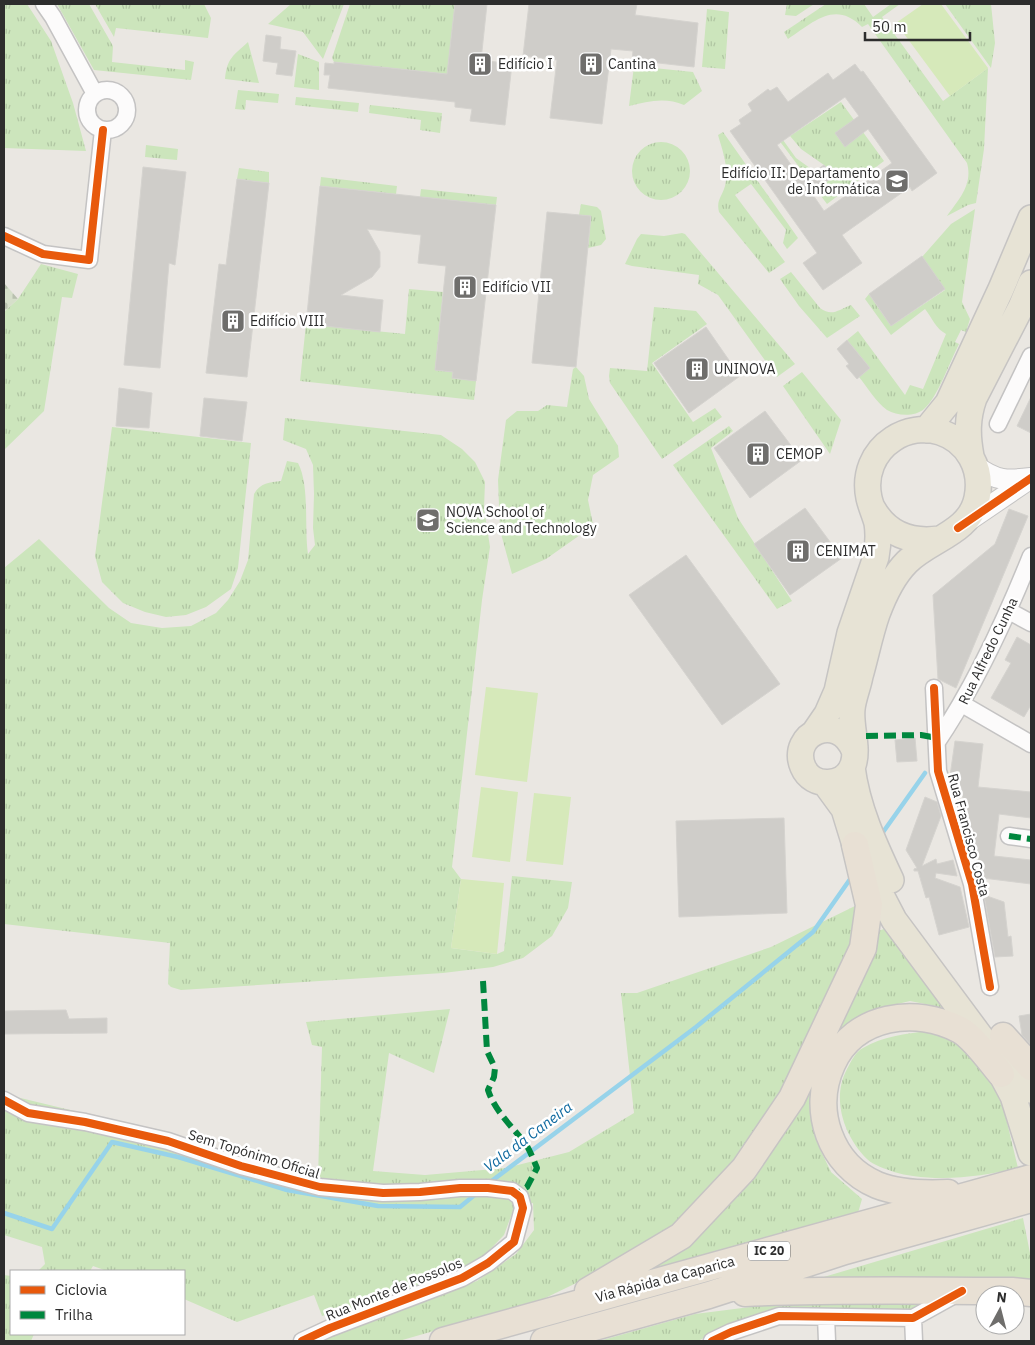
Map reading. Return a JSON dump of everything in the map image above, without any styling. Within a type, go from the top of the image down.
[{"type":"highway","points":[[560,1308],[681,1236],[744,1169],[792,1098],[863,948],[869,905],[855,845]]},
{"type":"highway","points":[[979,1193],[910,1192],[878,1186],[857,1174],[832,1144],[825,1124],[823,1100],[827,1078],[832,1063],[843,1047],[858,1034],[876,1023],[897,1017],[919,1017],[938,1020],[962,1031],[1001,1074]]},
{"type":"highway","points":[[1003,1036],[1031,1067]]},
{"type":"highway","name":"Via Rápida da Caparica","points":[[443,1341],[1031,1178]]},
{"type":"highway","name":"Via Rápida da Caparica","points":[[544,1341],[710,1295],[846,1251],[1031,1199]]},
{"type":"highway","points":[[710,1295],[799,1290],[1012,1291],[1031,1293]]},
{"type":"main road","points":[[926,430],[948,403],[1001,289],[1031,218]]},
{"type":"main road","points":[[1031,283],[1021,307],[974,398],[969,412],[968,440],[979,489],[973,511],[948,534],[918,552],[901,569],[878,612],[852,709],[854,784],[872,840],[908,915],[962,988],[1003,1036],[1031,1090]]},
{"type":"main road","points":[[814,733],[827,729],[836,730],[850,742],[853,759],[848,774],[841,780],[833,783],[816,781],[804,770],[800,752],[804,743],[814,733],[827,714],[837,692],[850,633],[876,557],[878,534],[867,488],[868,477],[875,457],[896,436],[916,430],[926,430],[945,434],[955,440],[973,461]]},
{"type":"main road","points":[[873,509],[878,519],[895,533],[916,540],[948,534]]},
{"type":"main road","points":[[825,783],[844,809],[855,845],[894,920],[983,1040],[1013,1096],[1029,1147]]},
{"type":"street","points":[[44,4],[95,94]]},
{"type":"street","points":[[102,90],[110,90],[117,92],[123,98],[127,112],[121,124],[116,128],[103,130],[92,123],[87,111],[87,105],[95,94],[102,90]]},
{"type":"street","points":[[4,236],[43,254],[89,260],[103,130]]},
{"type":"street","points":[[998,424],[1031,356]]},
{"type":"street","points":[[973,461],[992,477],[1002,480],[1031,478]]},
{"type":"street","points":[[948,534],[1031,478]]},
{"type":"street","name":"Rua Alfredo Cunha","points":[[937,742],[962,704],[1009,611],[1031,556]]},
{"type":"street","points":[[1009,611],[1031,624]]},
{"type":"street","name":"Rua Francisco Costa","points":[[934,688],[938,771],[972,884],[990,987]]},
{"type":"street","points":[[962,704],[1031,744]]},
{"type":"street","points":[[1009,836],[1031,839]]},
{"type":"street","name":"Sem Topónimo Oficial","points":[[4,1100],[28,1113],[85,1122],[168,1141],[241,1166],[320,1187],[383,1193],[488,1188],[512,1191],[520,1198],[523,1208]]},
{"type":"street","name":"Rua Monte de Possolos","points":[[302,1341],[330,1328],[462,1278],[488,1263],[514,1242],[523,1208]]},
{"type":"street","points":[[712,1341],[731,1337],[779,1316],[913,1318],[962,1291]]},
{"type":"street","points":[[826,1317],[827,1341]]},
{"type":"street","points":[[913,1318],[914,1341]]},
{"type":"green space","points":[[4,4],[27,4],[51,41],[73,103],[86,151],[4,148]]},
{"type":"green space","points":[[57,4],[89,4],[113,46],[112,62],[185,70],[185,60],[194,62],[191,80],[94,70]]},
{"type":"green space","points":[[95,4],[204,4],[211,18],[208,38],[116,28],[114,37]]},
{"type":"green space","points":[[291,4],[344,4],[323,59],[303,32],[268,24]]},
{"type":"green space","points":[[350,4],[455,4],[448,66],[454,75],[334,62],[332,58]]},
{"type":"green space","points":[[787,4],[814,4],[796,16],[785,15]]},
{"type":"green space","points":[[826,4],[864,4],[873,17],[891,4],[900,4],[882,17],[943,101],[988,68],[984,149],[976,203],[947,216],[964,191],[968,178],[967,163],[868,24],[862,27],[852,19],[834,14],[825,16],[788,39],[784,32]]},
{"type":"green space","points":[[923,4],[941,4],[988,68],[950,96],[896,23]]},
{"type":"green space","points":[[945,4],[991,4],[995,43],[991,68]]},
{"type":"green space","points":[[707,9],[729,12],[725,69],[702,67]]},
{"type":"green space","points":[[248,42],[259,83],[225,79],[229,62]]},
{"type":"green space","points":[[298,54],[319,62],[319,90],[294,87]]},
{"type":"green space","points":[[634,66],[693,72],[702,91],[684,105],[664,100],[629,106]]},
{"type":"green space","points":[[238,90],[279,94],[278,103],[246,100],[245,110],[235,109]]},
{"type":"green space","points":[[296,97],[359,103],[358,112],[295,105]]},
{"type":"green space","points":[[841,102],[884,161],[827,204],[763,119],[765,115],[796,158],[814,171],[823,184],[833,177],[824,165],[801,149],[790,136]]},
{"type":"green space","points":[[370,105],[442,113],[440,133],[420,130],[421,120],[369,113]]},
{"type":"green space","points":[[723,132],[798,238],[787,249],[783,243],[786,230],[751,184],[735,195],[785,262],[769,273],[719,212],[719,201],[726,179],[725,160],[718,135]]},
{"type":"green space","points":[[655,142],[667,142],[682,150],[690,165],[690,177],[682,192],[667,200],[655,200],[640,192],[632,177],[632,165],[640,150]]},
{"type":"green space","points":[[146,145],[178,149],[177,160],[145,157]]},
{"type":"green space","points":[[239,168],[269,172],[269,183],[237,179]]},
{"type":"green space","points":[[321,177],[397,186],[396,194],[320,186]]},
{"type":"green space","points":[[421,189],[497,197],[496,205],[420,197]]},
{"type":"green space","points":[[581,204],[597,207],[601,211],[606,239],[601,245],[588,248],[591,216],[579,215]]},
{"type":"green space","points":[[975,209],[962,302],[970,319],[966,332],[961,330],[955,342],[959,344],[934,396],[924,409],[911,414],[891,412],[879,403],[859,377],[870,368],[847,340],[858,331],[905,395],[910,385],[923,389],[946,334],[942,332],[925,309],[891,335],[865,299],[869,294],[891,326],[945,290],[922,257],[951,224]]},
{"type":"green space","points":[[641,234],[664,236],[685,234],[795,364],[777,377],[718,295],[698,284],[699,275],[625,264]]},
{"type":"green space","points":[[41,264],[78,274],[72,298],[62,297],[44,411],[4,450],[4,312],[18,299]]},
{"type":"green space","points":[[791,272],[824,311],[839,311],[851,305],[860,316],[827,338],[799,306],[780,279]]},
{"type":"green space","points":[[4,283],[18,299],[4,312]]},
{"type":"green space","points":[[409,289],[443,292],[435,370],[453,372],[452,378],[476,381],[474,400],[300,381],[306,324],[405,334]]},
{"type":"green space","points":[[654,307],[696,311],[707,324],[652,363],[693,422],[715,408],[722,417],[662,459],[610,383],[609,376],[610,368],[647,371]]},
{"type":"green space","points":[[576,367],[584,376],[589,399],[618,446],[619,457],[593,475],[588,500],[593,524],[590,528],[546,559],[512,574],[500,530],[498,480],[506,420],[517,411],[538,411],[547,405],[567,407],[573,369]]},
{"type":"green space","points":[[802,372],[841,420],[830,454],[783,386]]},
{"type":"green space","points":[[285,418],[441,435],[462,449],[475,462],[485,482],[484,508],[490,547],[482,600],[452,867],[461,879],[451,948],[497,954],[504,951],[512,876],[572,882],[568,908],[552,936],[523,958],[493,967],[443,973],[181,990],[168,984],[170,943],[4,924],[4,568],[39,539],[109,608],[131,623],[162,628],[191,626],[216,613],[228,600],[240,581],[248,560],[254,494],[262,485],[281,481],[287,461],[298,463],[302,472],[308,554],[315,545],[313,528],[313,465],[306,449],[283,440]]},
{"type":"green space","points":[[729,426],[733,431],[711,448],[738,518],[792,601],[777,609],[673,465]]},
{"type":"green space","points":[[112,427],[251,443],[238,568],[231,589],[206,607],[186,615],[166,617],[145,612],[123,603],[102,582],[95,556]]},
{"type":"green space","points":[[486,687],[538,693],[527,782],[475,775]]},
{"type":"green space","points":[[481,787],[518,792],[510,862],[472,857]]},
{"type":"green space","points":[[534,793],[571,797],[563,865],[526,861]]},
{"type":"green space","points":[[461,879],[504,883],[497,954],[451,948]]},
{"type":"green space","points":[[855,906],[859,928],[760,1136],[709,1195],[653,1241],[593,1275],[541,1300],[399,1341],[320,1341],[359,1324],[477,1281],[516,1254],[534,1230],[533,1203],[514,1208],[504,1235],[476,1264],[396,1296],[322,1316],[314,1295],[237,1322],[185,1299],[185,1270],[104,1270],[93,1266],[91,1270],[39,1270],[45,1264],[42,1247],[4,1235],[4,1094],[124,1123],[268,1166],[318,1176],[322,1047],[312,1045],[306,1022],[450,1009],[434,1073],[389,1053],[373,1171],[425,1175],[506,1168],[569,1152],[634,1113],[621,993],[637,993],[771,947]]},
{"type":"green space","points":[[887,928],[945,1008],[910,1001],[881,1008],[851,1023],[813,1117],[820,1149],[831,1172],[862,1199],[858,1213],[624,1283],[748,1178],[875,932]]},
{"type":"green space","points":[[928,1031],[964,1045],[994,1083],[1005,1114],[1018,1168],[953,1178],[906,1175],[876,1165],[859,1150],[846,1128],[840,1105],[842,1081],[855,1055],[863,1048],[878,1041],[894,1036]]},
{"type":"green space","points":[[1023,1218],[1031,1258],[1031,1287],[1025,1287],[1025,1285],[817,1279]]},
{"type":"green space","points":[[4,1275],[10,1276],[10,1335],[34,1335],[31,1341],[4,1341]]},
{"type":"green space","points":[[930,1301],[907,1313],[841,1308],[758,1314],[723,1328],[698,1341],[599,1341],[695,1314],[774,1304]]},
{"type":"building","name":"Edifício I","points":[[455,4],[487,4],[481,60],[512,64],[505,125],[470,121],[472,109],[455,107],[455,102],[328,88],[330,75],[324,75],[325,63],[334,64],[334,62],[447,74]]},
{"type":"building","name":"Cantina","points":[[529,4],[637,4],[635,15],[698,23],[694,67],[632,60],[633,51],[611,49],[602,124],[550,118],[557,60],[523,56]]},
{"type":"building","points":[[266,35],[281,37],[280,49],[296,51],[292,76],[276,74],[278,63],[263,61]]},
{"type":"building","points":[[855,64],[861,72],[863,71],[937,173],[912,191],[910,187],[842,235],[862,263],[823,290],[803,263],[817,253],[730,131],[741,124],[739,120],[752,111],[748,104],[768,89],[770,91],[777,87],[788,102],[828,73],[833,80]],"holes":[[[845,97],[859,116],[835,133],[845,147],[868,129],[892,163],[824,211],[811,192],[833,177],[824,165],[802,180],[777,145]]]},
{"type":"building","points":[[143,167],[186,172],[175,265],[169,263],[160,368],[124,365]]},
{"type":"building","name":"Edifício VIII","points":[[237,179],[269,183],[247,377],[206,373],[219,264],[226,265]]},
{"type":"building","name":"Edifício VII","points":[[320,186],[496,205],[476,381],[452,378],[453,372],[435,370],[446,266],[418,263],[421,235],[367,229],[380,252],[380,267],[372,277],[341,295],[383,300],[380,332],[306,324]]},
{"type":"building","points":[[547,212],[591,216],[576,367],[532,363]]},
{"type":"building","points":[[922,256],[945,289],[891,326],[869,294]]},
{"type":"building","name":"UNINOVA","points":[[706,327],[740,376],[689,413],[654,363]]},
{"type":"building","points":[[847,340],[870,368],[857,379],[846,366],[849,364],[837,349]]},
{"type":"building","points":[[119,388],[152,393],[149,428],[116,426]]},
{"type":"building","points":[[1031,397],[1031,433],[1017,426]]},
{"type":"building","points":[[204,398],[247,402],[242,441],[200,436]]},
{"type":"building","name":"CEMOP","points":[[765,411],[802,460],[750,498],[714,448]]},
{"type":"building","name":"CENIMAT","points":[[805,508],[842,558],[790,595],[754,544]]},
{"type":"building","points":[[1009,509],[1028,516],[956,688],[938,679],[933,595],[995,544]]},
{"type":"building","points":[[686,555],[780,684],[722,725],[629,595]]},
{"type":"building","points":[[1017,637],[1031,645],[1031,705],[1024,717],[991,698],[1011,663],[1005,660]]},
{"type":"building","points":[[915,738],[917,761],[897,762],[895,740]]},
{"type":"building","points":[[955,741],[983,744],[978,787],[1031,792],[1031,818],[999,814],[994,856],[1031,860],[1031,884],[983,878],[957,774],[953,784],[950,776]]},
{"type":"building","points":[[925,797],[937,802],[941,816],[922,866],[936,859],[937,864],[953,860],[957,876],[936,873],[935,878],[960,887],[969,927],[939,935],[929,897],[926,898],[918,871],[914,871],[917,868],[906,850]]},
{"type":"building","points":[[784,818],[787,913],[679,917],[676,821]]},
{"type":"building","points":[[984,895],[1004,902],[1008,937],[1011,936],[1013,956],[995,957]]},
{"type":"building","points":[[66,1010],[69,1019],[107,1018],[107,1033],[4,1034],[4,1011]]},
{"type":"building","points":[[1031,1014],[1031,1045],[1022,1035],[1019,1016]]},
{"type":"waterway","name":"Vala da Caneira","points":[[881,835],[925,773]]},
{"type":"waterway","name":"Vala da Caneira","points":[[489,1183],[696,1027],[813,932],[853,875]]},
{"type":"waterway","name":"Vala da Caneira","points":[[4,1213],[52,1229],[112,1142],[178,1157],[287,1190],[378,1206],[460,1207],[477,1193]]},
{"type":"marked path","points":[[866,736],[921,735],[937,738]]},
{"type":"marked path","points":[[1009,836],[1031,839]]},
{"type":"marked path","points":[[483,981],[487,1051],[495,1068],[494,1077],[488,1090],[495,1106],[527,1146],[537,1168],[527,1187],[516,1194]]},
{"type":"cycle path","points":[[4,236],[43,254],[89,260],[103,130]]},
{"type":"cycle path","points":[[958,528],[1031,478]]},
{"type":"cycle path","points":[[934,688],[938,771],[972,884],[990,987]]},
{"type":"cycle path","points":[[4,1100],[28,1113],[85,1122],[168,1141],[241,1166],[320,1187],[383,1193],[488,1188],[512,1191],[520,1197],[523,1208],[514,1242],[488,1263],[462,1278],[330,1328],[302,1341]]},
{"type":"cycle path","points":[[712,1341],[731,1332],[779,1316],[913,1318],[962,1291]]},
{"type":"place","name":"Edifício I","points":[[480,64]]},
{"type":"place","name":"Cantina","points":[[591,64]]},
{"type":"place","name":"Edifício II: Departamento de Informática","points":[[897,181]]},
{"type":"place","name":"Edifício VII","points":[[465,287]]},
{"type":"place","name":"Edifício VIII","points":[[233,321]]},
{"type":"place","name":"UNINOVA","points":[[697,369]]},
{"type":"place","name":"CEMOP","points":[[758,454]]},
{"type":"place","name":"NOVA School of Science and Technology","points":[[428,520]]},
{"type":"place","name":"CENIMAT","points":[[798,551]]}]
